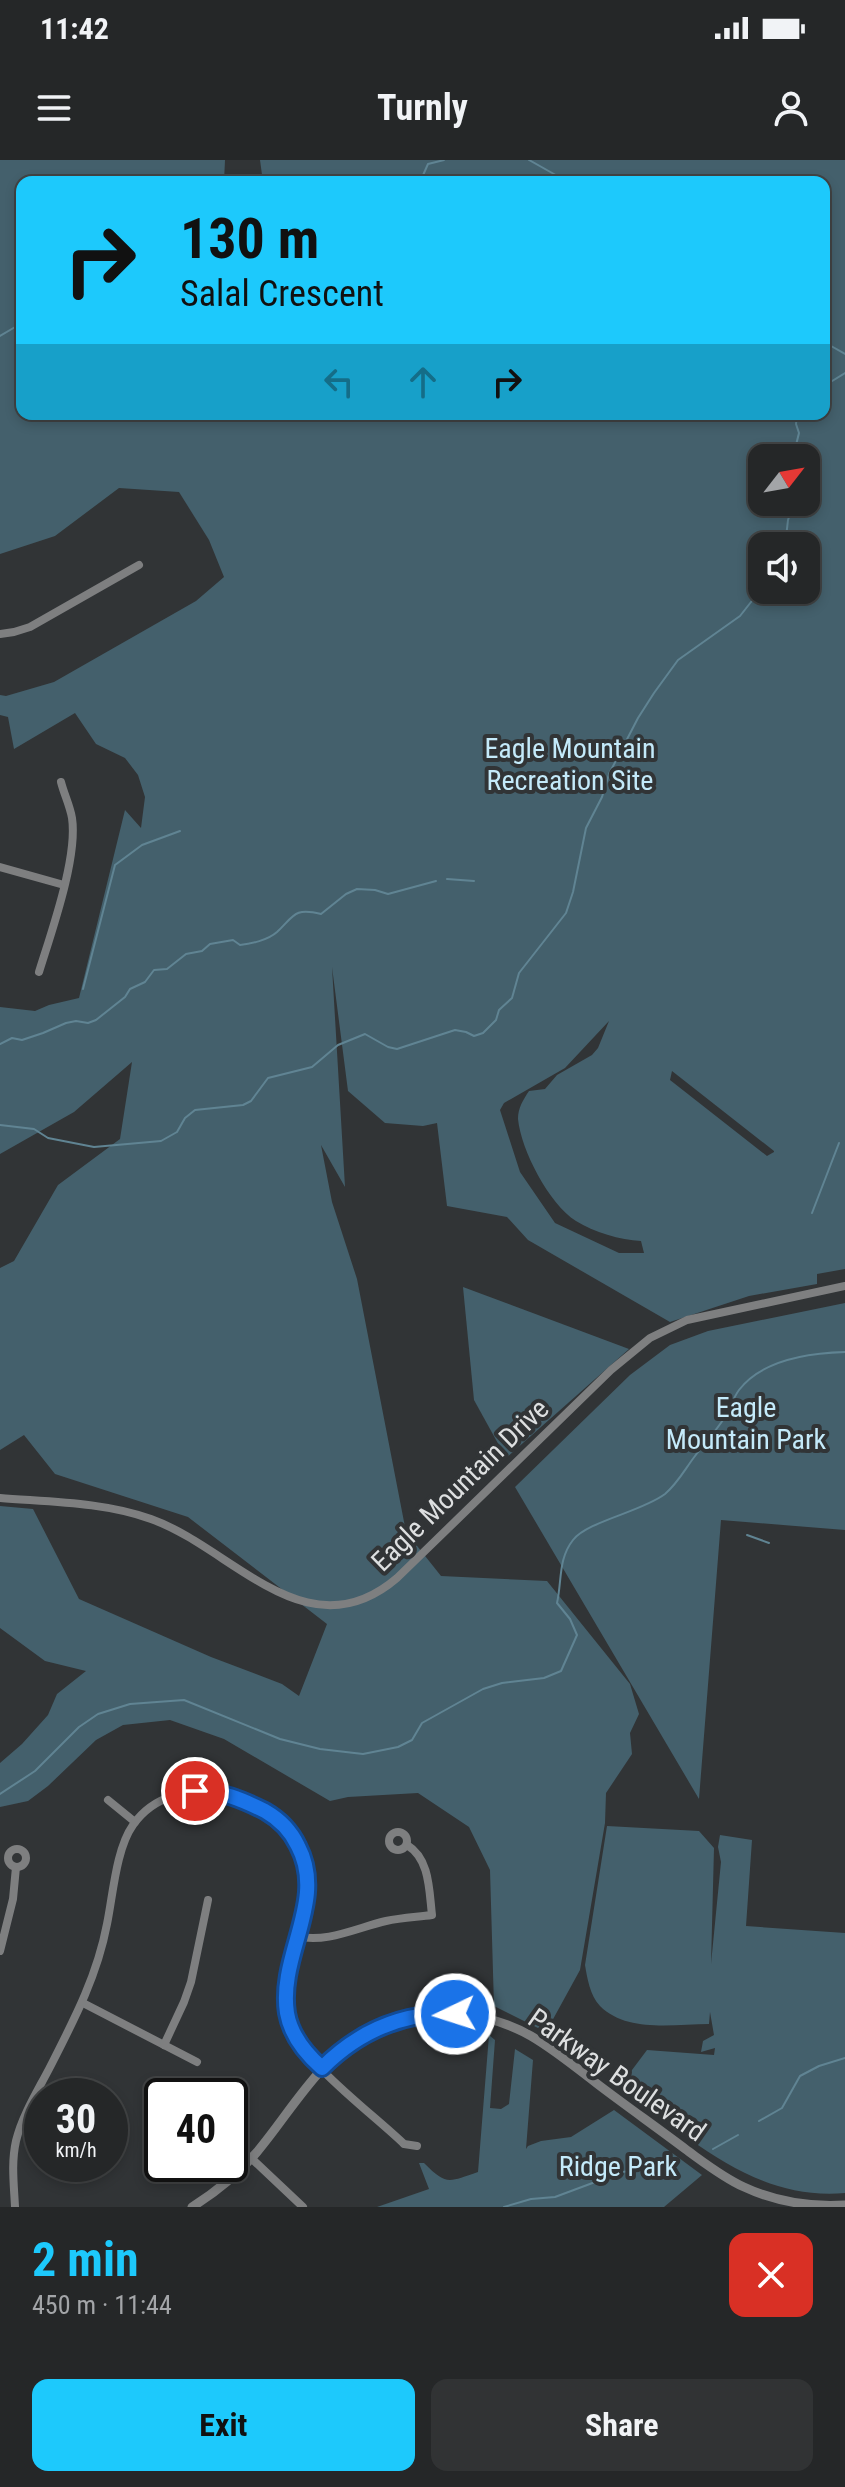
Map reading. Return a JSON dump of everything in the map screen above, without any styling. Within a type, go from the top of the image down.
[{"type":"street","points":[[0,634],[30,627],[139,565]]},
{"type":"street","points":[[39,972],[64,885],[72,844],[72,817],[61,782]]},
{"type":"street","points":[[0,867],[64,885]]},
{"type":"street","name":"Eagle Mountain Drive","points":[[0,1498],[115,1509],[146,1517],[182,1532],[289,1598],[316,1605],[355,1602],[373,1595],[397,1578],[611,1370],[650,1338],[676,1324],[703,1315],[845,1286]]},
{"type":"street","points":[[45,2078],[83,2003],[102,1954],[123,1845],[135,1822],[166,1799],[187,1792],[203,1791],[230,1796],[272,1816],[296,1842],[307,1871],[308,1894],[287,1986],[287,2014],[298,2042],[404,2144],[417,2146]]},
{"type":"street","points":[[108,1800],[135,1822]]},
{"type":"street","points":[[297,1936],[326,1937],[390,1920],[432,1915],[425,1867],[416,1851],[407,1845]]},
{"type":"street","points":[[0,1951],[13,1899],[16,1867]]},
{"type":"street","points":[[2,1897],[13,1899]]},
{"type":"street","points":[[164,2045],[188,1992],[208,1900]]},
{"type":"street","points":[[83,2003],[197,2062]]},
{"type":"street","name":"Parkway Boulevard","points":[[192,2207],[251,2158],[322,2068],[352,2042],[395,2021],[441,2014],[489,2019],[536,2039],[729,2179],[784,2201],[822,2206],[845,2205]]},
{"type":"street","points":[[15,2207],[13,2161],[24,2121]]},
{"type":"street","points":[[251,2158],[303,2207]]},
{"type":"green space","name":"Eagle Mountain Recreation Site","points":[[0,160],[225,160],[224,176],[16,176],[16,420],[830,420],[830,176],[262,176],[260,160],[845,160],[845,1269],[817,1274],[817,1284],[749,1296],[670,1322],[528,1240],[507,1217],[447,1206],[437,1123],[423,1126],[385,1123],[348,1091],[332,967],[345,1187],[321,1145],[332,1202],[357,1279],[406,1532],[441,1576],[547,1581],[630,1684],[639,1714],[630,1733],[632,1754],[606,1793],[605,1823],[580,1970],[546,2032],[494,2006],[490,1870],[469,1827],[418,1793],[330,1801],[224,1739],[170,1720],[123,1725],[96,1740],[28,1801],[0,1807],[0,1763],[48,1715],[57,1694],[86,1671],[45,1661],[0,1628],[0,1506],[33,1509],[79,1599],[211,1657],[282,1684],[299,1696],[327,1624],[188,1517],[55,1474],[24,1435],[0,1450],[0,1268],[14,1261],[58,1185],[120,1139],[132,1062],[74,1112],[0,1154],[0,1007],[35,1011],[79,998],[125,810],[141,828],[145,797],[138,775],[125,758],[96,744],[75,713],[14,749],[8,717],[0,715],[0,695],[54,682],[196,601],[224,577],[209,540],[179,492],[119,488],[55,536],[0,554]],"holes":[[[609,1021],[592,1055],[557,1075],[545,1089],[529,1091],[519,1111],[520,1132],[538,1175],[566,1213],[599,1232],[641,1241],[644,1253],[619,1253],[555,1223],[520,1172],[500,1110],[504,1103],[565,1068]],[[672,1071],[774,1151],[767,1156],[670,1080]]]},
{"type":"green space","points":[[463,1287],[629,1349],[506,1458],[474,1400]]},
{"type":"green space","name":"Eagle Mountain Park","points":[[845,1303],[845,1530],[721,1520],[699,1799],[515,1487],[630,1375],[670,1345],[708,1331]]},
{"type":"green space","points":[[607,1826],[699,1831],[714,1848],[711,1964],[721,1862],[718,1847],[720,1835],[752,1840],[746,1926],[845,1933],[845,2193],[812,2193],[781,2187],[752,2176],[697,2144],[620,2086],[647,2050],[714,2055],[715,2048],[701,2052],[703,2041],[714,2035],[710,2012],[709,2024],[637,2024],[611,2015],[594,1997],[585,1965]]},
{"type":"green space","name":"Ridge Park","points":[[489,2035],[495,2040],[490,2108],[501,2109],[509,2104],[515,2049],[533,2060],[526,2149],[541,2141],[571,2137],[614,2110],[702,2175],[664,2207],[377,2207],[429,2189],[419,2163],[424,2163],[438,2176],[448,2180],[478,2172]]},
{"type":"waterway","points":[[423,176],[428,164],[444,160]]},
{"type":"waterway","points":[[529,160],[557,176]]},
{"type":"waterway","points":[[0,336],[16,327]]},
{"type":"waterway","points":[[830,345],[845,354]]},
{"type":"waterway","points":[[830,382],[845,373]]},
{"type":"waterway","points":[[796,420],[799,433],[796,444]]},
{"type":"waterway","points":[[787,532],[789,516]]},
{"type":"waterway","points":[[0,1125],[34,1129],[48,1138],[94,1147],[161,1141],[177,1132],[185,1118],[195,1110],[243,1105],[251,1101],[268,1078],[312,1067],[338,1045],[365,1034],[397,1049],[455,1030],[474,1036],[483,1033],[512,998],[519,973],[566,913],[586,828],[638,718],[678,660],[740,616],[749,604]]},
{"type":"waterway","points":[[83,989],[115,865],[142,845],[180,831]]},
{"type":"waterway","points":[[447,879],[474,881]]},
{"type":"waterway","points":[[0,1044],[12,1038],[22,1040],[66,1023],[96,1020],[125,997],[130,989],[145,982],[154,970],[167,969],[186,954],[202,951],[210,944],[233,940],[240,945],[254,943],[277,932],[295,914],[321,914],[357,889],[388,894],[436,881]]},
{"type":"waterway","points":[[812,1213],[839,1143]]},
{"type":"waterway","points":[[0,1794],[35,1771],[79,1727],[98,1714],[130,1704],[184,1700],[280,1739],[320,1749],[363,1754],[398,1747],[412,1740],[422,1723],[483,1689],[502,1683],[544,1678],[561,1671],[577,1635],[570,1619],[557,1603],[563,1562],[573,1540],[590,1527],[665,1494],[722,1422],[739,1390],[760,1372],[788,1360],[845,1352]]},
{"type":"waterway","points":[[747,1535],[769,1543]]},
{"type":"waterway","points":[[759,2121],[782,2108],[800,2076],[845,2058]]},
{"type":"waterway","points":[[713,2149],[738,2135]]},
{"type":"waterway","points":[[504,2207],[531,2199],[555,2197],[622,2172],[662,2167],[677,2161]]},
{"type":"route","points":[[195,1791],[213,1791],[230,1796],[272,1816],[292,1836],[302,1854],[309,1888],[287,1986],[287,2014],[298,2042],[322,2068],[348,2045],[383,2026],[418,2016],[455,2014]]}]
